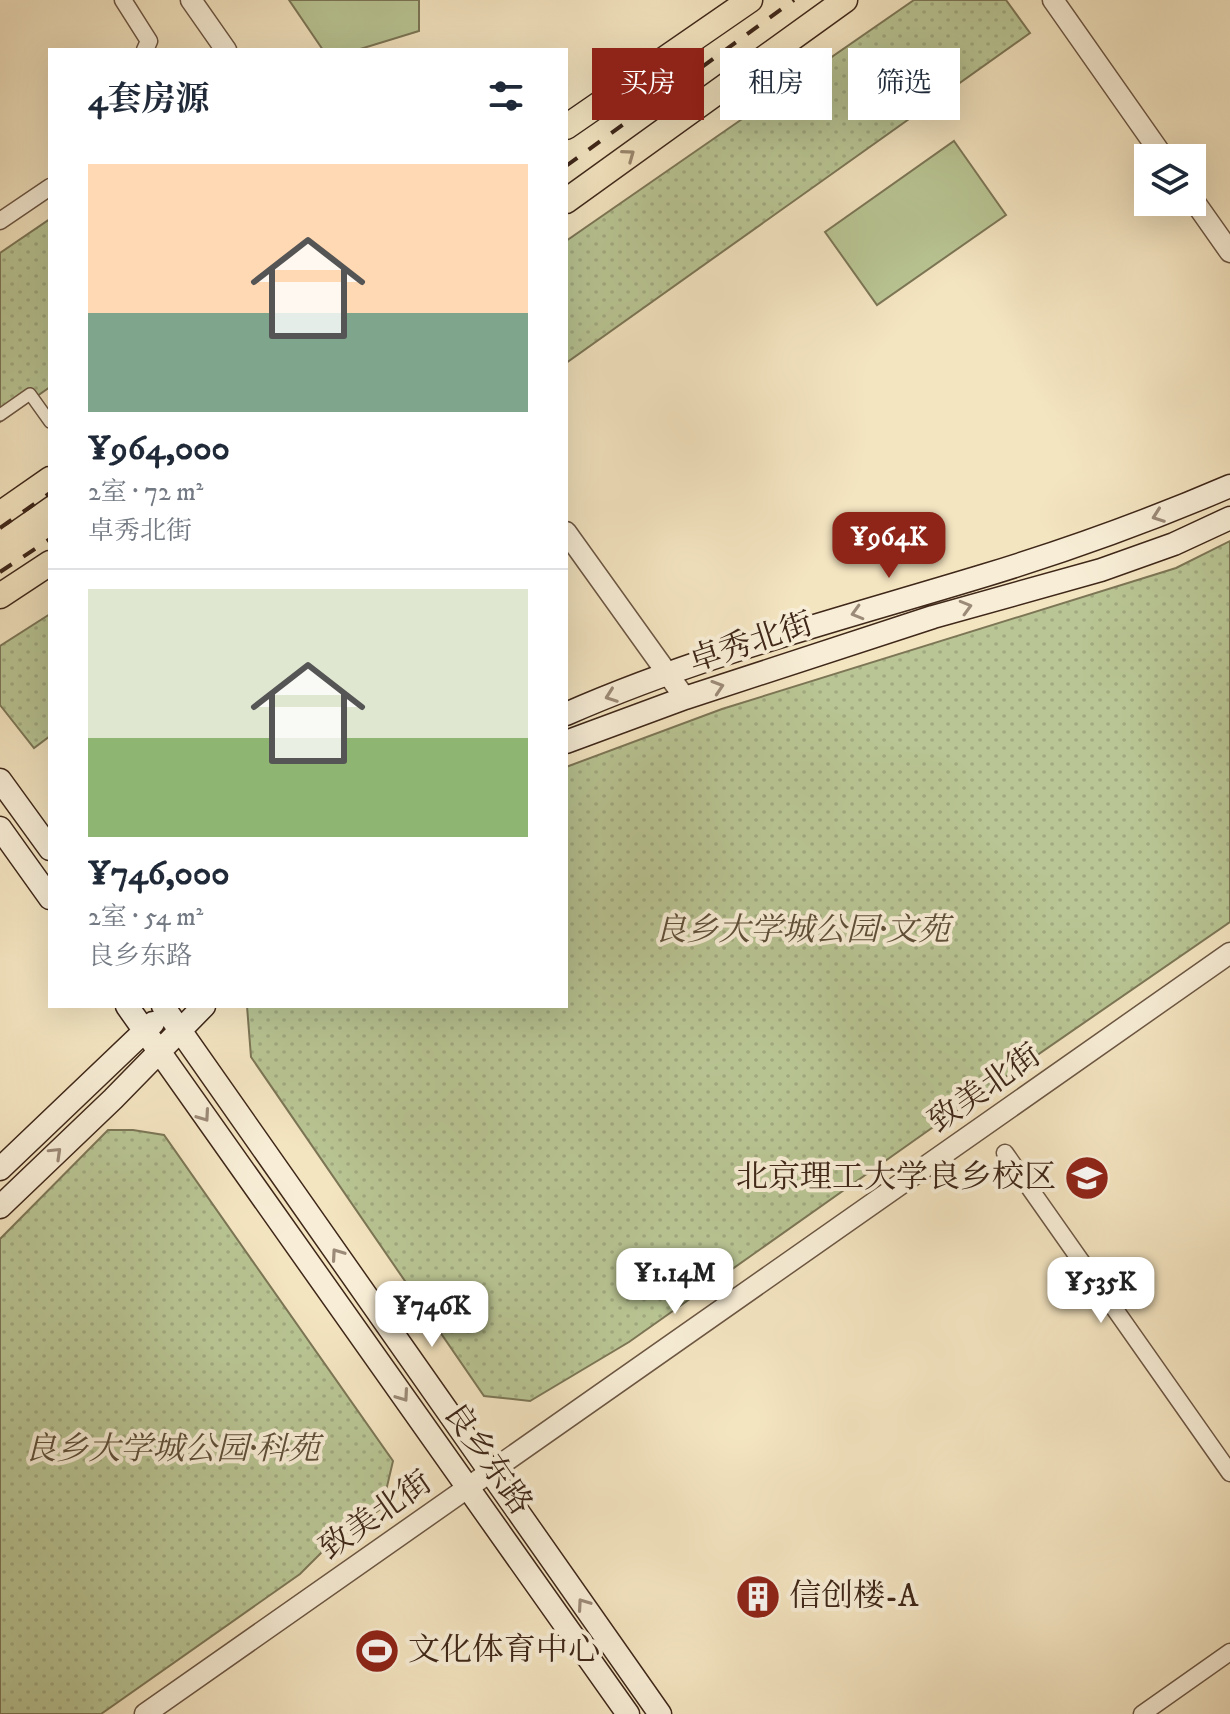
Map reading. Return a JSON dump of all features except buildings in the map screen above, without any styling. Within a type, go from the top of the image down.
[{"type":"main road","points":[[568,126],[750,0]]},
{"type":"main road","points":[[568,200],[845,0]]},
{"type":"main road","points":[[0,514],[48,480]]},
{"type":"main road","points":[[568,713],[668,675],[843,617],[989,574],[1164,514],[1230,486]]},
{"type":"main road","name":"卓秀北街","points":[[568,741],[685,698],[933,617],[1101,570],[1174,544],[1230,518]]},
{"type":"main road","points":[[0,596],[48,564]]},
{"type":"main road","points":[[0,780],[48,846]]},
{"type":"main road","points":[[0,828],[48,895]]},
{"type":"main road","name":"良乡东路","points":[[128,1008],[628,1714]]},
{"type":"main road","points":[[0,1169],[166,1008]]},
{"type":"main road","name":"良乡东路","points":[[168,1008],[179,1030],[660,1714]]},
{"type":"main road","points":[[0,1207],[202,1008]]},
{"type":"street","points":[[123,0],[149,41],[146,48]]},
{"type":"street","points":[[191,0],[225,48]]},
{"type":"street","points":[[1053,0],[1154,144]]},
{"type":"street","points":[[0,221],[48,188]]},
{"type":"street","points":[[1205,216],[1230,252]]},
{"type":"street","points":[[0,415],[30,394],[48,419]]},
{"type":"street","points":[[568,535],[685,698]]},
{"type":"street","name":"致美北街","points":[[145,1714],[1230,953]]},
{"type":"street","points":[[1005,1153],[1230,1473]]},
{"type":"street","points":[[1142,1714],[1230,1652]]},
{"type":"green space","points":[[289,0],[419,0],[419,31],[364,48],[322,48]]},
{"type":"green space","points":[[914,0],[1006,0],[1030,33],[960,83],[960,48],[848,48],[848,120],[908,120],[568,362],[568,240],[741,120],[832,120],[832,57]]},
{"type":"green space","points":[[954,141],[1006,215],[877,305],[825,232]]},
{"type":"green space","points":[[48,220],[48,388],[0,422],[0,253]]},
{"type":"green space","name":"良乡大学城公园·文苑","points":[[1230,541],[1230,922],[629,1342],[530,1401],[484,1396],[251,1057],[247,1008],[568,1008],[568,766],[722,709],[1176,568]]},
{"type":"green space","points":[[48,615],[48,738],[34,748],[0,705],[0,646]]},
{"type":"green space","name":"良乡大学城公园·科苑","points":[[108,1130],[164,1135],[393,1461],[382,1508],[326,1548],[300,1574],[101,1714],[0,1714],[0,1239]]},
{"type":"railway","points":[[568,165],[794,0]]},
{"type":"railway","points":[[0,528],[48,494]]},
{"type":"railway","points":[[0,572],[48,540]]},
{"type":"place","name":"北京理工大学良乡校区","points":[[1087,1178]]},
{"type":"place","name":"信创楼-A","points":[[758,1597]]},
{"type":"place","name":"文化体育中心","points":[[377,1651]]}]
